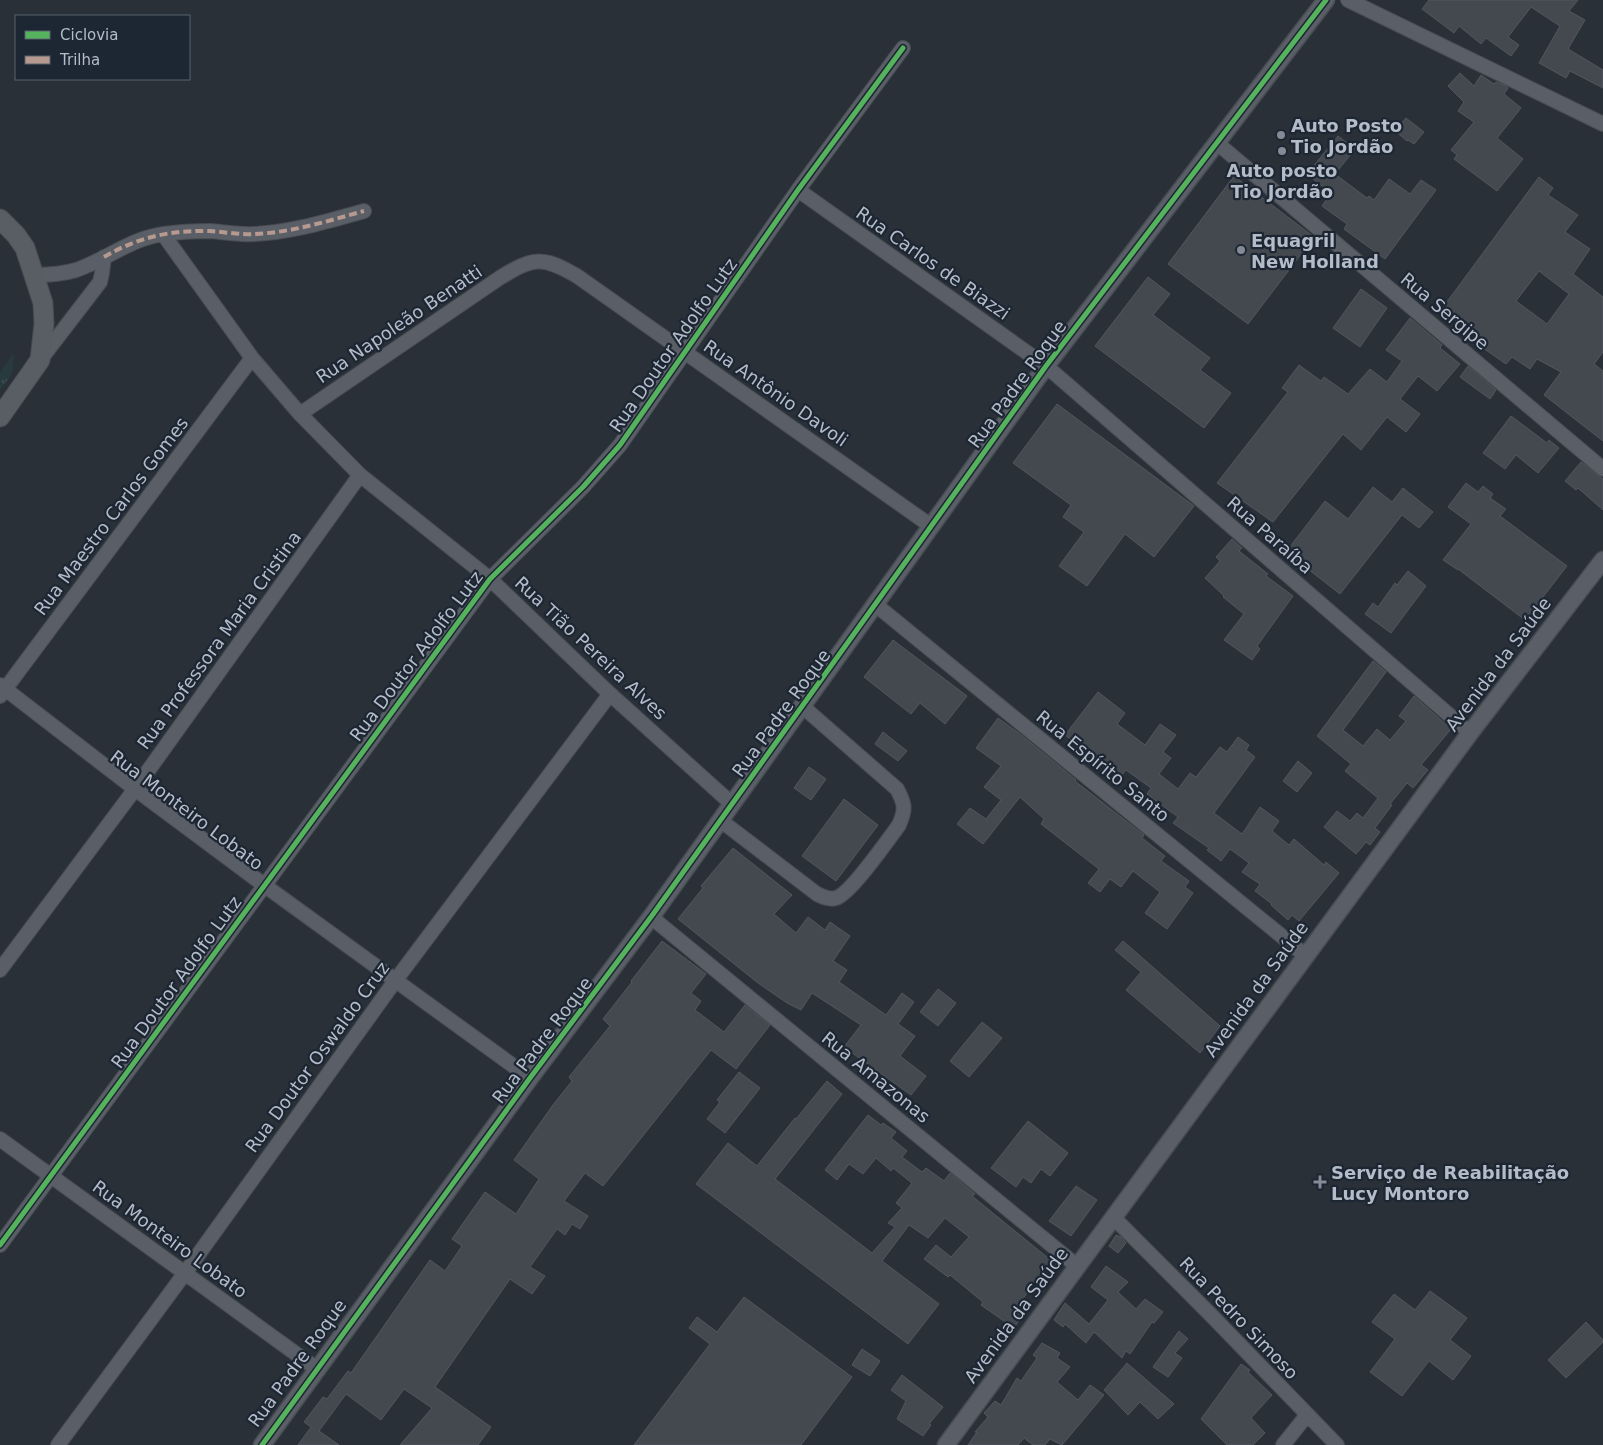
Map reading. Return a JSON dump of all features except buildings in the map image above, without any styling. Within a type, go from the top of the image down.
[{"type":"main road","points":[[0,219],[16,235],[25,248],[43,303],[44,324],[40,360],[0,417]]},
{"type":"street","name":"Rua Padre Roque","points":[[262,1445],[530,1078],[651,917],[1046,366],[1326,0]]},
{"type":"street","points":[[1348,0],[1603,124]]},
{"type":"street","name":"Rua Doutor Adolfo Lutz","points":[[0,1245],[490,579],[584,487],[620,446],[798,190],[903,48]]},
{"type":"street","name":"Rua Sergipe","points":[[1217,143],[1603,469]]},
{"type":"street","name":"Rua Carlos de Biazzi","points":[[798,190],[1046,366]]},
{"type":"street","points":[[34,275],[73,271],[142,238],[163,234],[207,231],[254,234],[298,229],[364,210]]},
{"type":"street","name":"Rua Tião Pereira Alves","points":[[163,234],[252,358],[300,414],[360,475],[490,579],[610,694],[732,804]]},
{"type":"street","points":[[40,360],[100,282],[104,257]]},
{"type":"street","name":"Rua Antônio Davoli","points":[[519,266],[536,261],[545,261],[559,265],[578,276],[931,526]]},
{"type":"street","name":"Rua Napoleão Benatti","points":[[300,414],[519,266]]},
{"type":"street","name":"Rua Maestro Carlos Gomes","points":[[2,690],[252,358]]},
{"type":"street","name":"Rua Paraíba","points":[[1046,366],[1470,733]]},
{"type":"street","name":"Rua Professora Maria Cristina","points":[[0,970],[135,789],[360,475]]},
{"type":"street","name":"Avenida da Saúde","points":[[946,1445],[1470,733],[1603,560]]},
{"type":"street","name":"Rua Espírito Santo","points":[[876,605],[1306,956]]},
{"type":"street","name":"Rua Monteiro Lobato","points":[[2,690],[264,886],[530,1078]]},
{"type":"street","name":"Rua Doutor Oswaldo Cruz","points":[[58,1445],[185,1273],[395,981],[610,694]]},
{"type":"street","points":[[720,820],[817,894],[827,899],[834,899],[848,891],[899,825],[905,806],[897,789],[802,706]]},
{"type":"street","name":"Rua Amazonas","points":[[651,917],[1076,1266]]},
{"type":"street","name":"Rua Monteiro Lobato","points":[[0,1139],[317,1369]]},
{"type":"street","name":"Rua Pedro Simoso","points":[[1113,1217],[1337,1445]]},
{"type":"street","points":[[1283,1445],[1307,1415]]},
{"type":"green space","points":[[14,353],[12,374],[0,390],[0,373]]},
{"type":"marked path","points":[[104,257],[129,244],[155,236],[196,231],[245,234],[270,233],[310,226],[364,211]]},
{"type":"cycle path","points":[[262,1445],[530,1078],[651,917],[1046,366],[1326,0]]},
{"type":"cycle path","points":[[0,1245],[490,579],[583,487],[620,445],[798,190],[903,48]]},
{"type":"place","name":"Auto Posto Tio Jordão","points":[[1281,135]]},
{"type":"place","name":"Auto posto Tio Jordão","points":[[1282,151]]},
{"type":"place","name":"Equagril New Holland","points":[[1241,250]]},
{"type":"place","name":"Serviço de Reabilitação Lucy Montoro","points":[[1320,1182]]}]
